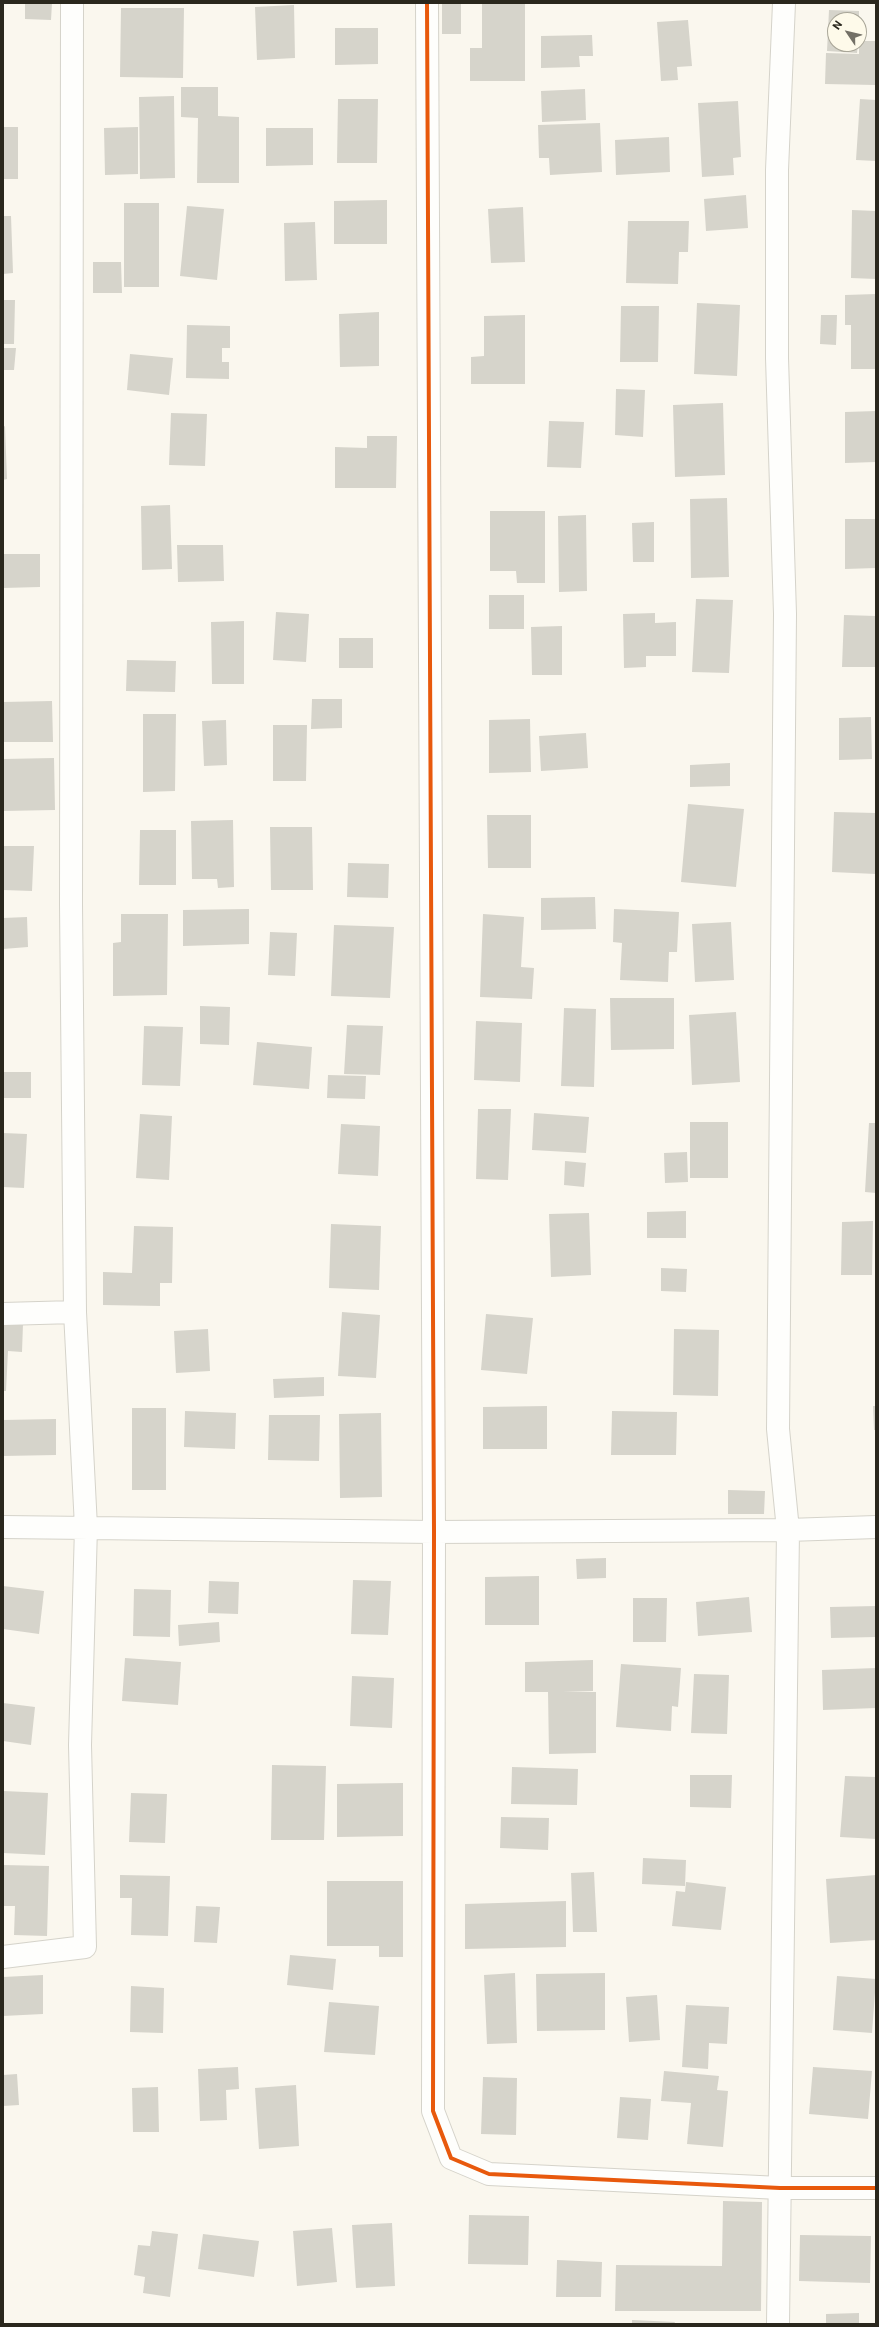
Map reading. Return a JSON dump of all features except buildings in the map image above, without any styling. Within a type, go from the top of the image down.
[{"type":"street","points":[[3,1957],[85,1947],[80,1745],[86,1526],[75,1312],[71,904],[72,3]]},
{"type":"street","points":[[427,3],[434,1532],[433,2111],[451,2158],[489,2174],[780,2188],[876,2188]]},
{"type":"street","points":[[778,2324],[788,1530],[778,1429],[785,614],[777,358],[777,170],[784,3]]},
{"type":"street","points":[[3,1314],[75,1312]]},
{"type":"street","points":[[3,1527],[86,1526],[434,1532],[788,1530],[876,1527]]},
{"type":"cycle path","points":[[427,3],[434,1532],[433,2111],[451,2158],[489,2174],[780,2188],[876,2188]]}]
